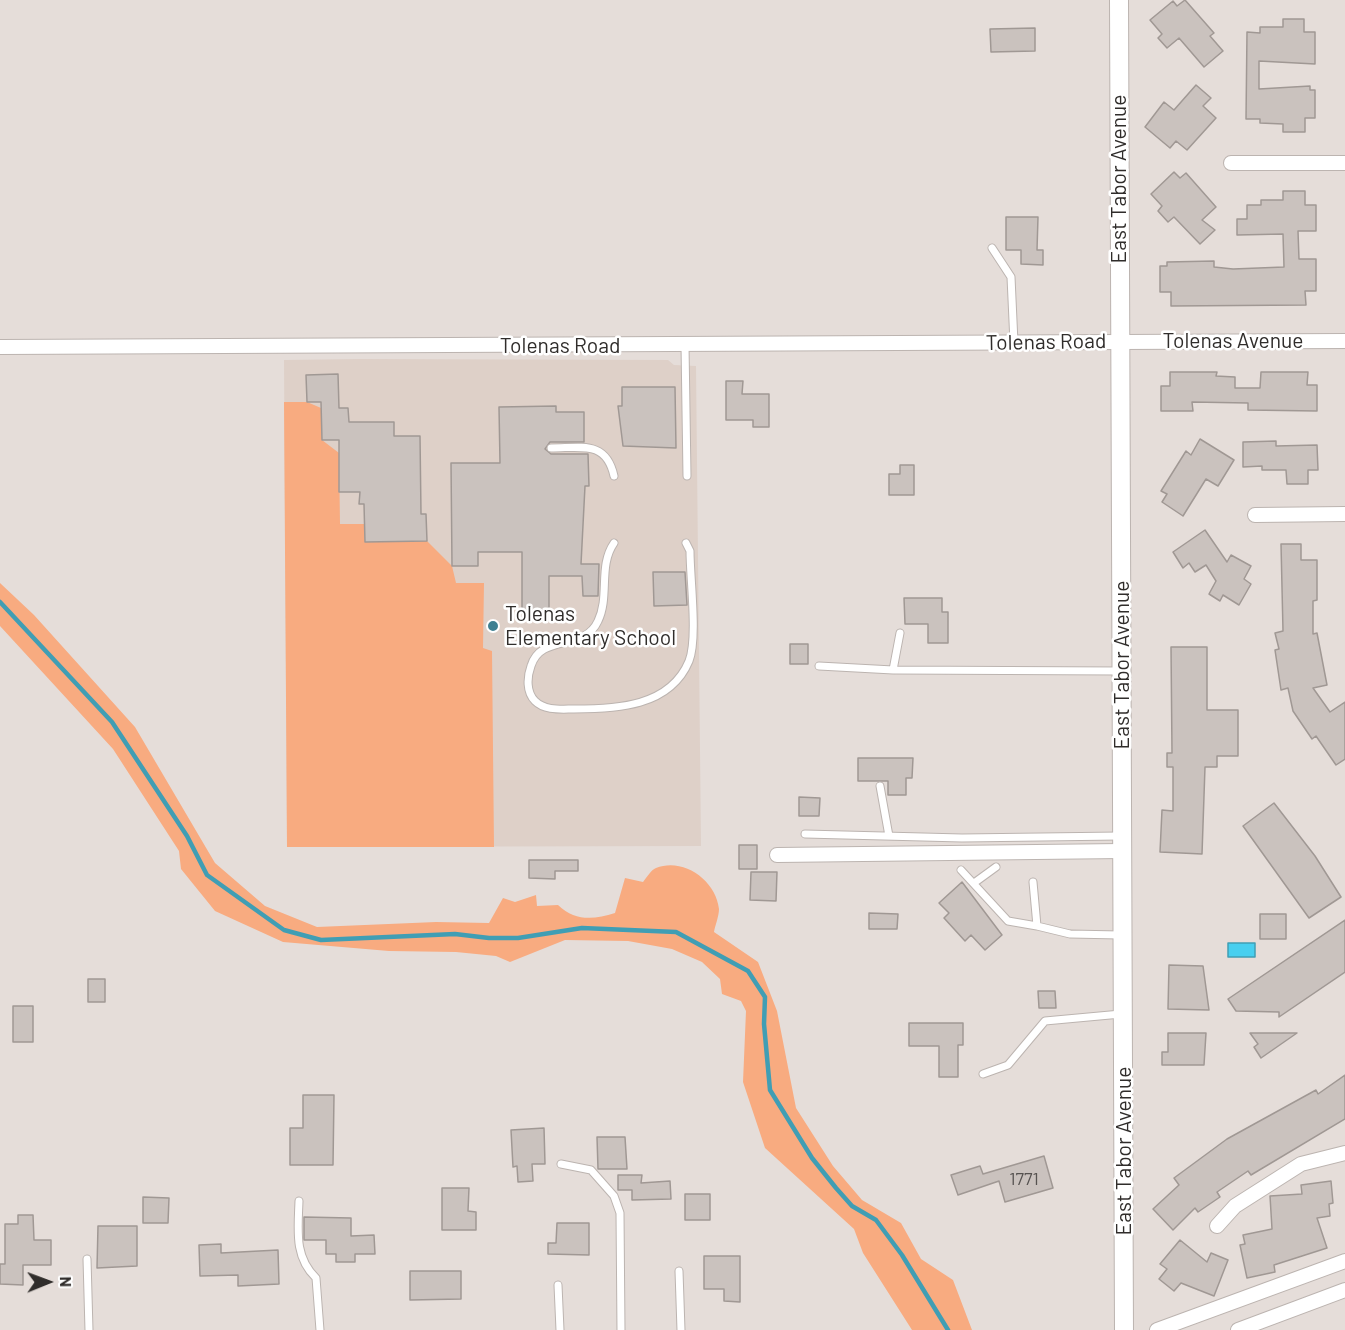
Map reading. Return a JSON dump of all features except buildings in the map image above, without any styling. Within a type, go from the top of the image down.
[{"type":"main road","name":"East Tabor Avenue","points":[[1119,0],[1124,1330]]},
{"type":"street","points":[[1231,163],[1345,163]]},
{"type":"street","name":"Tolenas Avenue","points":[[1120,341],[1345,341]]},
{"type":"street","name":"Tolenas Road","points":[[0,347],[1120,341]]},
{"type":"street","points":[[1255,515],[1345,514]]},
{"type":"street","points":[[777,855],[1122,844]]},
{"type":"street","points":[[1217,1226],[1235,1206],[1301,1164],[1345,1153]]},
{"type":"street","points":[[1157,1330],[1345,1261]]},
{"type":"street","points":[[1238,1330],[1345,1290]]},
{"type":"lane","points":[[992,248],[1011,277],[1014,343]]},
{"type":"lane","points":[[685,345],[687,476]]},
{"type":"lane","points":[[551,448],[593,448],[604,453],[611,462],[614,476]]},
{"type":"lane","points":[[614,543],[606,554],[605,607],[597,625],[582,639],[550,645],[538,651],[531,664],[528,689],[536,702],[544,707],[603,709],[643,703],[659,694],[685,669],[692,647],[690,551],[686,543]]},
{"type":"lane","points":[[893,670],[900,633]]},
{"type":"lane","points":[[819,666],[893,670],[1123,672]]},
{"type":"lane","points":[[880,786],[889,836]]},
{"type":"lane","points":[[805,834],[1122,844]]},
{"type":"lane","points":[[974,883],[996,867]]},
{"type":"lane","points":[[961,870],[1008,921],[1070,934],[1123,936]]},
{"type":"lane","points":[[1033,882],[1037,926]]},
{"type":"lane","points":[[983,1074],[1008,1065],[1045,1021],[1124,1014]]},
{"type":"lane","points":[[561,1164],[591,1170],[614,1196],[620,1213],[621,1330]]},
{"type":"lane","points":[[299,1201],[297,1241],[304,1267],[316,1278],[320,1330]]},
{"type":"lane","points":[[87,1259],[88,1330]]},
{"type":"lane","points":[[678,1271],[681,1330]]},
{"type":"lane","points":[[558,1285],[560,1330]]},
{"type":"shaded area","name":"Tolenas Elementary School","points":[[284,360],[668,360],[674,365],[696,366],[701,846],[287,847]]},
{"type":"shaded area","points":[[284,402],[307,402],[321,408],[322,440],[339,453],[340,524],[365,524],[365,542],[427,541],[452,566],[456,583],[484,583],[483,648],[492,651],[494,847],[287,847]]},
{"type":"shaded area","points":[[0,583],[34,615],[135,727],[215,863],[265,906],[317,927],[436,922],[489,923],[503,898],[515,902],[536,895],[537,906],[558,905],[571,914],[592,918],[615,913],[625,878],[643,882],[654,869],[666,865],[687,868],[696,873],[705,880],[717,898],[719,912],[714,932],[758,962],[777,1011],[796,1108],[833,1166],[862,1200],[901,1223],[921,1259],[953,1280],[972,1330],[912,1330],[863,1253],[854,1229],[765,1148],[743,1082],[746,1011],[741,1001],[722,994],[720,979],[702,962],[672,949],[628,941],[565,940],[510,962],[496,956],[456,952],[389,951],[283,942],[215,911],[181,869],[179,851],[113,749],[0,626]]},
{"type":"water","points":[[1228,943],[1255,943],[1255,957],[1228,957]]},
{"type":"waterway","points":[[0,602],[112,722],[187,836],[207,875],[284,930],[321,940],[455,934],[489,938],[518,938],[582,928],[676,932],[748,971],[765,997],[764,1024],[770,1090],[812,1158],[852,1206],[876,1220],[902,1255],[948,1330]]},
{"type":"place","name":"Tolenas Elementary School","points":[[493,626]]}]
